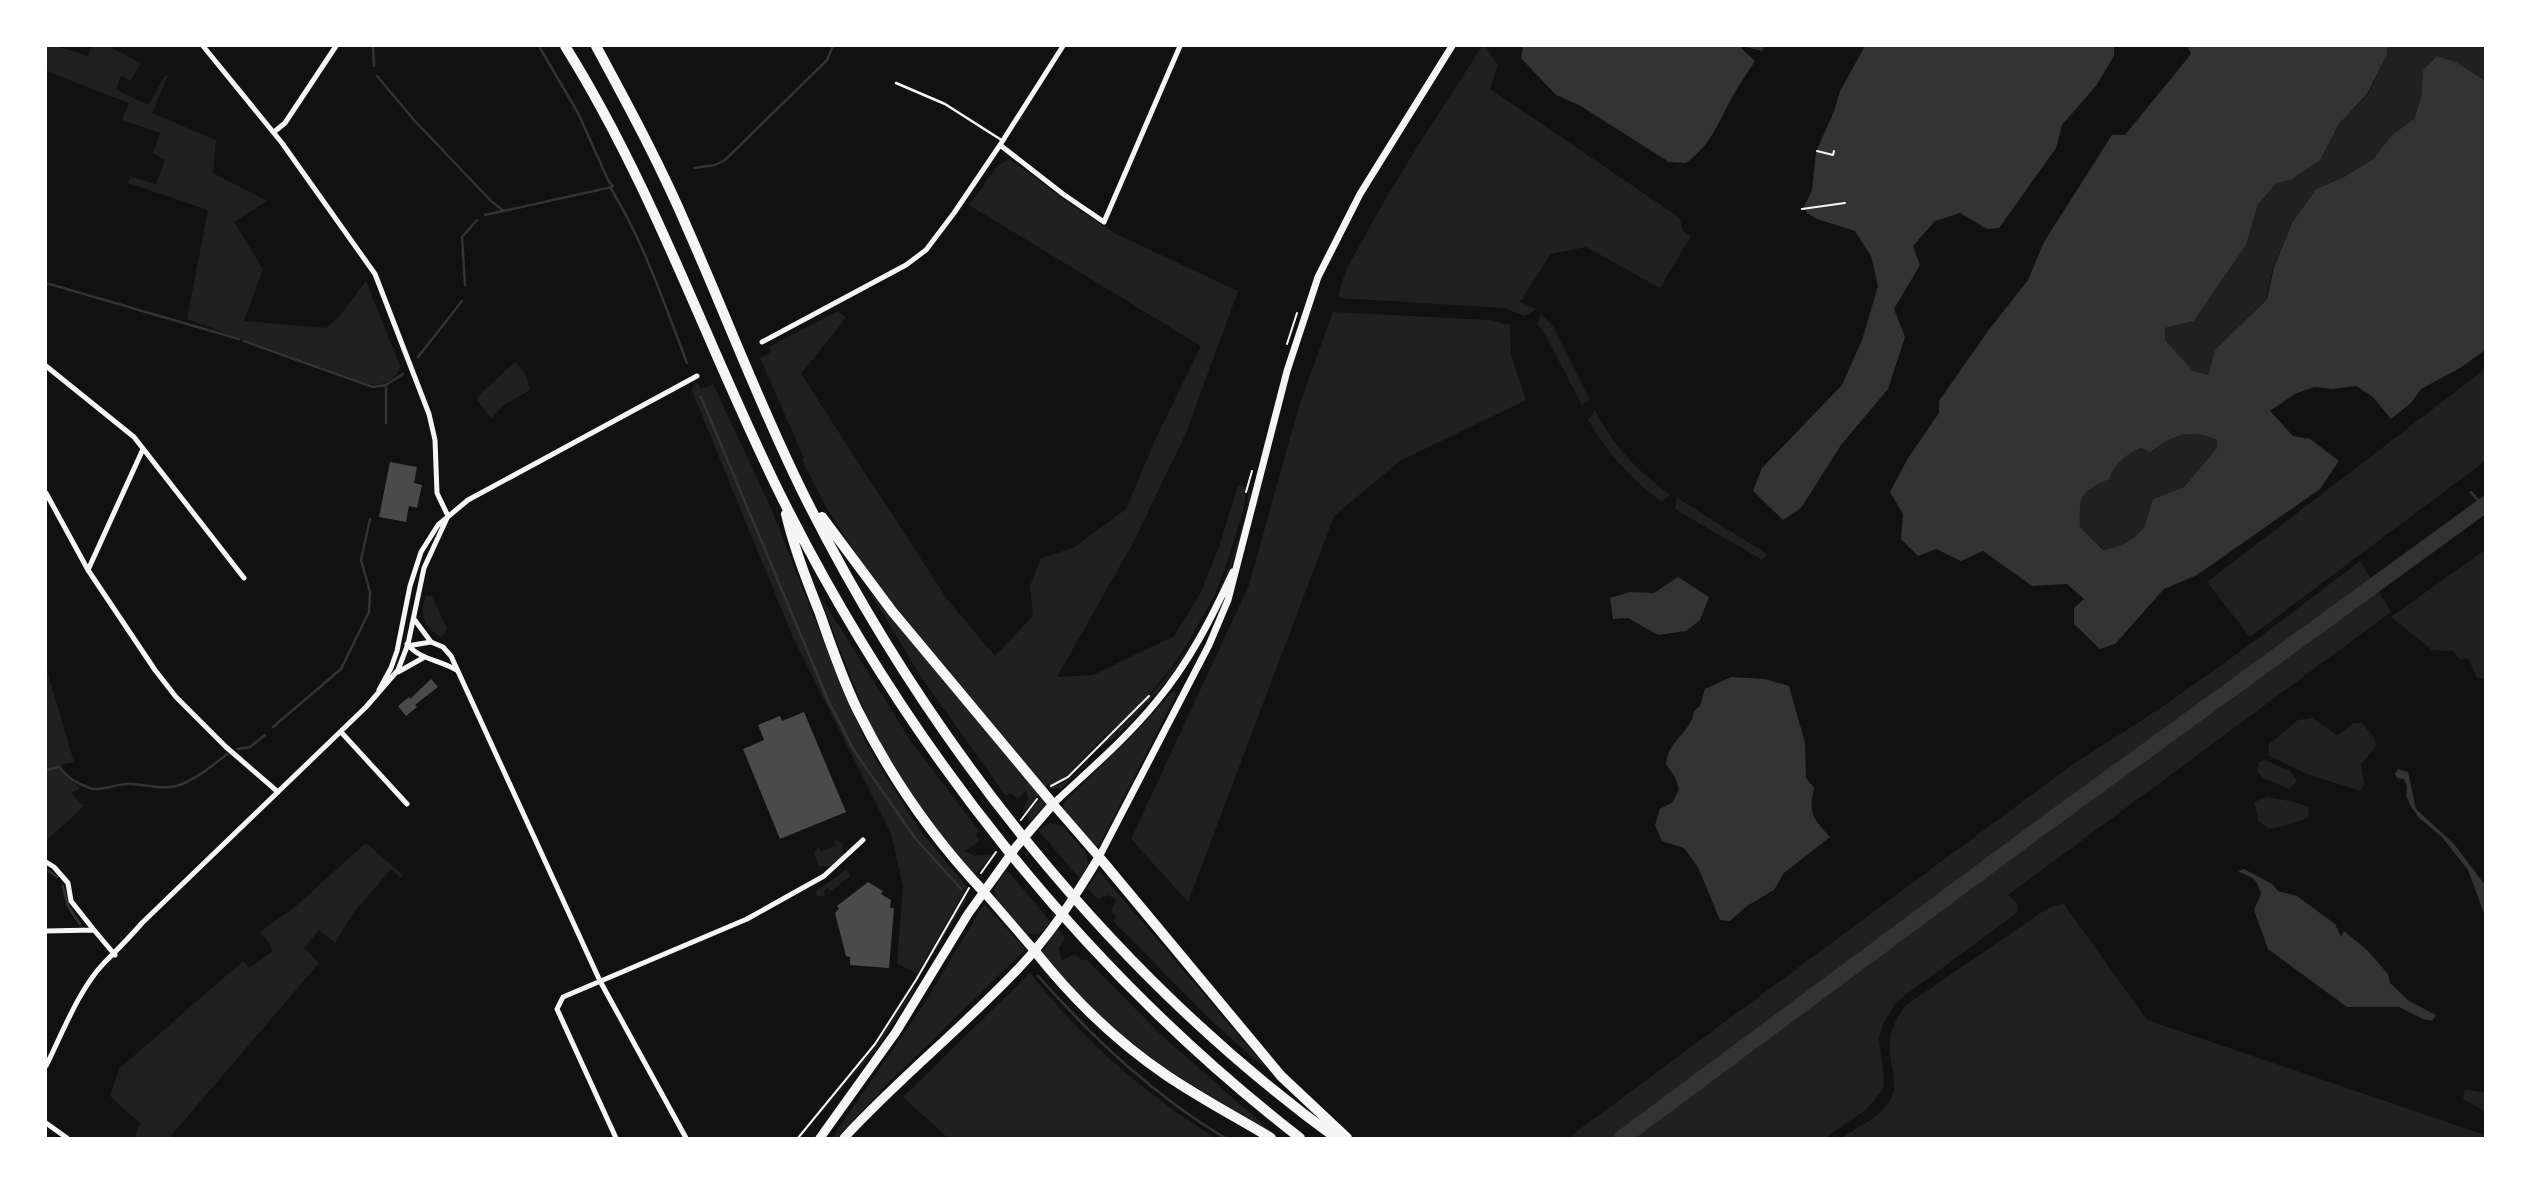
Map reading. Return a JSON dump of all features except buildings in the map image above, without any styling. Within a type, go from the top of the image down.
[{"type":"highway","points":[[565,46],[635,169],[782,497],[842,610],[908,717],[991,831],[1088,944],[1188,1045],[1300,1139]]},
{"type":"highway","points":[[596,46],[643,132],[667,183],[801,489],[862,603],[898,662],[1005,814],[1149,978],[1212,1038],[1336,1139]]},
{"type":"highway","points":[[801,489],[892,611],[1053,804]]},
{"type":"highway","points":[[782,497],[792,539],[856,706],[910,802],[984,892]]},
{"type":"highway","points":[[1098,857],[1281,1076],[1347,1139]]},
{"type":"highway","points":[[1034,950],[1065,986],[1130,1048],[1185,1087],[1271,1139]]},
{"type":"main road","points":[[820,1139],[896,1032],[984,892],[1016,847],[1053,804],[1098,857],[1034,950],[984,1003],[881,1098],[844,1139]]},
{"type":"main road","points":[[984,892],[1034,950]]},
{"type":"street","points":[[203,46],[274,132],[375,274],[429,414],[435,440],[437,494],[448,516]]},
{"type":"street","points":[[274,132],[285,123],[336,46]]},
{"type":"street","points":[[762,342],[906,265],[926,250],[1001,143],[1063,46]]},
{"type":"street","points":[[1001,143],[1063,194],[1104,222],[1180,46]]},
{"type":"street","points":[[1098,857],[1209,645],[1234,581],[1287,371],[1318,277],[1360,194],[1452,46]]},
{"type":"street","points":[[46,366],[134,437],[244,578]]},
{"type":"street","points":[[375,698],[397,650],[415,566],[431,535],[448,516],[468,500],[697,376]]},
{"type":"street","points":[[88,570],[144,449]]},
{"type":"street","points":[[46,493],[88,570],[176,697],[226,747],[278,792]]},
{"type":"street","points":[[46,1066],[85,991],[104,962],[115,955],[142,923],[341,732],[395,674],[408,646],[427,559],[448,516]]},
{"type":"street","points":[[1053,804],[1133,727],[1163,693],[1199,640],[1239,559]]},
{"type":"street","points":[[414,619],[431,642],[443,647],[452,656],[600,981],[686,1139]]},
{"type":"street","points":[[401,635],[408,646],[423,658],[439,661],[458,671]]},
{"type":"street","points":[[397,650],[431,642]]},
{"type":"street","points":[[395,674],[423,658]]},
{"type":"street","points":[[341,732],[407,804]]},
{"type":"street","points":[[616,1139],[557,1009],[563,997],[725,930],[797,893],[824,876],[863,839]]},
{"type":"street","points":[[46,862],[68,883],[71,901],[115,955]]},
{"type":"street","points":[[46,931],[93,930]]},
{"type":"street","points":[[46,1122],[67,1139]]},
{"type":"lane","points":[[896,83],[945,104],[1001,143]]},
{"type":"path","points":[[1817,151],[1833,155]]},
{"type":"path","points":[[1802,209],[1845,203]]},
{"type":"path","points":[[1286,348],[1298,308]]},
{"type":"path","points":[[1246,499],[1254,466]]},
{"type":"path","points":[[1051,786],[1068,777],[1150,695]]},
{"type":"path","points":[[798,1139],[875,1044],[916,980],[968,889]]},
{"type":"shaded area","points":[[46,46],[56,46],[88,56],[92,46],[108,46],[141,63],[130,81],[121,76],[116,90],[149,105],[165,75],[168,76],[152,113],[216,140],[213,173],[267,201],[234,222],[263,269],[244,321],[326,328],[338,318],[366,281],[400,366],[393,379],[369,384],[187,319],[208,210],[128,183],[131,177],[156,184],[165,160],[153,153],[160,133],[122,120],[129,103],[46,71]]},
{"type":"shaded area","points":[[1482,46],[1485,46],[1498,65],[1490,89],[1680,218],[1682,230],[1691,236],[1660,288],[1586,247],[1551,254],[1520,302],[1536,309],[1525,316],[1504,308],[1339,298],[1345,273],[1379,210]]},
{"type":"shaded area","points":[[1523,46],[1743,46],[1741,48],[1755,61],[1702,149],[1686,163],[1669,162],[1579,105],[1556,95],[1521,58]]},
{"type":"shaded area","points":[[1743,46],[1765,46],[1762,51]]},
{"type":"shaded area","points":[[1865,46],[2114,46],[2114,56],[2096,86],[2062,125],[2056,148],[1999,228],[1987,229],[1960,213],[1935,221],[1913,246],[1920,265],[1894,309],[1905,337],[1888,389],[1841,445],[1801,508],[1783,520],[1753,491],[1762,468],[1842,385],[1862,340],[1878,286],[1871,256],[1855,231],[1817,219],[1807,213],[1804,207],[1812,190],[1816,152],[1840,91]]},
{"type":"shaded area","points":[[2187,46],[2387,46],[2387,54],[2367,94],[2339,124],[2320,160],[2291,180],[2277,183],[2258,204],[2246,245],[2194,321],[2165,328],[2165,340],[2193,371],[2208,375],[2215,350],[2267,299],[2274,267],[2292,223],[2316,189],[2344,177],[2373,159],[2392,135],[2414,119],[2421,98],[2423,70],[2437,56],[2456,62],[2485,81],[2485,350],[2460,368],[2421,389],[2411,403],[2391,419],[2373,397],[2356,386],[2332,389],[2314,387],[2295,394],[2270,411],[2293,436],[2310,439],[2339,461],[2320,489],[2197,575],[2164,589],[2115,644],[2100,649],[2074,624],[2074,608],[2084,599],[2067,584],[2032,586],[1983,551],[1961,561],[1936,549],[1918,556],[1901,539],[1903,514],[1890,492],[1908,458],[1939,413],[1939,401],[2028,280],[2044,242],[2112,135],[2125,135],[2191,54]],"holes":[[[2184,434],[2204,435],[2217,440],[2217,448],[2184,487],[2153,499],[2147,519],[2134,537],[2116,547],[2103,550],[2080,527],[2083,496],[2109,479],[2126,456],[2141,448],[2150,452],[2166,441]]]},
{"type":"shaded area","points":[[2387,46],[2485,46],[2485,81],[2456,62],[2437,56],[2423,70],[2421,98],[2414,119],[2392,135],[2373,159],[2344,177],[2316,189],[2292,223],[2273,267],[2266,299],[2215,350],[2208,375],[2193,371],[2164,340],[2165,328],[2194,321],[2246,245],[2258,204],[2277,183],[2291,180],[2320,160],[2339,124],[2368,94],[2387,54]]},
{"type":"shaded area","points":[[1010,159],[1116,234],[1238,291],[1186,433],[1134,541],[1057,677],[1093,675],[1174,636],[1201,592],[1219,547],[1238,485],[1246,487],[1244,507],[1215,595],[1172,667],[1138,707],[1068,775],[1045,787],[871,577],[825,505],[802,460],[804,458],[760,358],[771,352],[769,347],[838,311],[846,318],[801,374],[947,599],[995,656],[1033,616],[1030,586],[1041,558],[1073,548],[1126,509],[1156,438],[1201,346],[969,205],[998,165]]},
{"type":"shaded area","points":[[1333,312],[1489,320],[1510,325],[1511,355],[1526,400],[1400,461],[1334,516],[1188,902],[1131,839],[1249,585],[1299,406]]},
{"type":"shaded area","points":[[1541,314],[1553,326],[1590,400],[1582,405],[1537,324]]},
{"type":"shaded area","points":[[515,362],[525,373],[530,390],[503,406],[491,418],[477,400],[478,396]]},
{"type":"shaded area","points":[[2485,369],[2485,461],[2250,637],[2207,582]]},
{"type":"shaded area","points":[[698,383],[701,389],[713,384],[771,508],[868,747],[919,829],[967,887],[917,974],[897,963],[903,886],[891,833],[792,635],[692,391],[693,385]]},
{"type":"shaded area","points":[[1595,410],[1609,435],[1627,457],[1670,495],[1662,502],[1630,475],[1603,443],[1588,420]]},
{"type":"shaded area","points":[[2184,434],[2204,435],[2217,440],[2217,448],[2184,487],[2153,499],[2143,527],[2134,537],[2104,550],[2080,527],[2083,496],[2109,479],[2118,464],[2131,453],[2141,448],[2150,452],[2166,441]]},
{"type":"shaded area","points":[[1249,488],[1251,497],[1245,518],[1247,510]]},
{"type":"shaded area","points":[[1677,498],[1767,554],[1762,560],[1675,509]]},
{"type":"shaded area","points":[[1245,518],[1238,545],[1226,578],[1207,617],[1233,556]]},
{"type":"shaded area","points":[[2485,550],[2485,679],[2477,678],[2468,658],[2461,660],[2453,651],[2432,650],[2391,617]]},
{"type":"shaded area","points":[[2360,561],[2391,612],[2008,895],[2017,903],[2018,910],[2014,915],[1896,1002],[1883,1024],[1879,1039],[1883,1089],[1868,1108],[1825,1138],[1568,1138],[2076,762],[2221,666]]},
{"type":"shaded area","points":[[1678,577],[1709,597],[1700,620],[1686,631],[1658,635],[1628,618],[1613,619],[1610,598],[1630,592],[1654,593]]},
{"type":"shaded area","points":[[868,589],[1039,794],[1023,814],[1028,799],[1026,790],[1018,799],[1010,793],[1006,796],[921,677]]},
{"type":"shaded area","points":[[819,594],[912,743],[979,831],[976,834],[980,841],[965,851],[975,856],[993,854],[975,875],[922,810],[893,768],[862,704]]},
{"type":"shaded area","points":[[426,596],[432,596],[447,629],[442,637],[430,629],[424,620]]},
{"type":"shaded area","points":[[1207,617],[1196,638],[1180,663],[1161,687],[1121,732],[1092,755],[1151,695],[1194,640]]},
{"type":"shaded area","points":[[46,667],[74,762],[63,764],[59,769],[80,788],[71,793],[84,806],[46,841]]},
{"type":"shaded area","points":[[1731,677],[1765,679],[1789,686],[1805,743],[1806,778],[1814,788],[1813,815],[1830,837],[1784,873],[1774,890],[1747,906],[1730,921],[1720,920],[1698,867],[1684,848],[1662,841],[1655,825],[1660,809],[1673,802],[1679,789],[1666,764],[1671,748],[1700,706],[1705,689]]},
{"type":"shaded area","points":[[1173,691],[1177,693],[1099,846],[1095,847],[1064,810],[1064,802],[1139,729]]},
{"type":"shaded area","points":[[2312,718],[2337,735],[2354,723],[2362,723],[2375,739],[2376,746],[2361,764],[2364,784],[2360,791],[2307,774],[2268,755],[2269,744],[2298,720]]},
{"type":"shaded area","points":[[1088,759],[1088,763],[1062,788],[1049,789],[1068,780]]},
{"type":"shaded area","points":[[2265,760],[2290,771],[2297,781],[2289,789],[2263,778],[2257,771],[2259,762]]},
{"type":"shaded area","points":[[2398,769],[2408,772],[2416,809],[2454,844],[2485,885],[2485,916],[2468,870],[2442,837],[2419,818],[2406,795],[2407,786],[2404,779],[2397,778],[2395,774]]},
{"type":"shaded area","points":[[1041,797],[1047,803],[1030,822],[1026,816]]},
{"type":"shaded area","points":[[2267,797],[2309,807],[2308,818],[2269,829],[2258,820],[2254,802]]},
{"type":"shaded area","points":[[1050,823],[1063,826],[1086,853],[1088,865],[1080,879],[1038,830]]},
{"type":"shaded area","points":[[834,839],[843,844],[843,855],[829,867],[818,866],[814,853],[818,846],[821,852],[836,845]]},
{"type":"shaded area","points":[[366,843],[403,875],[401,878],[391,869],[351,916],[335,943],[319,930],[304,948],[319,963],[169,1138],[135,1138],[140,1123],[110,1096],[119,1069],[243,961],[249,968],[272,952],[270,944],[260,932],[297,905]]},
{"type":"shaded area","points":[[847,869],[850,876],[831,891],[828,888],[824,891],[825,896],[817,896],[816,891]]},
{"type":"shaded area","points":[[2244,869],[2272,884],[2278,891],[2297,896],[2335,924],[2341,937],[2344,931],[2367,950],[2388,974],[2390,983],[2409,1001],[2436,1015],[2432,1021],[2399,1007],[2347,1007],[2268,949],[2254,910],[2261,894],[2251,877],[2238,871]]},
{"type":"shaded area","points":[[1007,870],[1051,922],[1039,934],[1026,934],[997,902],[994,889]]},
{"type":"shaded area","points":[[1099,871],[1268,1070],[1207,1016],[1113,921],[1116,917],[1111,910],[1116,900],[1108,895],[1098,899],[1087,888]]},
{"type":"shaded area","points":[[968,893],[966,901],[918,978]]},
{"type":"shaded area","points":[[2063,903],[2147,1020],[2485,1135],[2485,1138],[1842,1138],[1877,1115],[1892,1097],[1894,1082],[1891,1036],[1895,1022],[1905,1006],[2048,908]]},
{"type":"shaded area","points":[[984,904],[1024,947],[1024,951],[889,1082],[837,1138],[832,1138],[926,1001]]},
{"type":"shaded area","points":[[1058,929],[1065,938],[1059,948],[1062,961],[1074,954],[1087,960],[1160,1034],[1275,1135],[1165,1068],[1091,1007],[1041,953]]},
{"type":"shaded area","points":[[1030,973],[1072,1021],[1116,1064],[1164,1103],[1216,1138],[948,1138],[903,1097]]},
{"type":"shaded area","points":[[916,984],[879,1045],[811,1126],[871,1052]]},
{"type":"shaded area","points":[[2465,1089],[2485,1093],[2485,1111],[2463,1099]]},
{"type":"waterway","points":[[373,46],[374,66]]},
{"type":"waterway","points":[[539,46],[578,113],[613,186]]},
{"type":"waterway","points":[[694,168],[715,165],[725,160],[827,60],[833,46]]},
{"type":"waterway","points":[[377,76],[414,120],[492,202],[504,211]]},
{"type":"waterway","points":[[610,187],[643,251],[687,363]]},
{"type":"waterway","points":[[485,215],[612,187]]},
{"type":"waterway","points":[[465,285],[462,237],[477,220]]},
{"type":"waterway","points":[[46,283],[239,339]]},
{"type":"waterway","points":[[418,357],[462,301]]},
{"type":"waterway","points":[[244,341],[373,387],[386,385],[403,374]]},
{"type":"waterway","points":[[386,385],[386,423]]},
{"type":"waterway","points":[[701,397],[828,700],[853,749],[915,838],[961,889]]},
{"type":"waterway","points":[[2471,492],[2483,506]]},
{"type":"waterway","points":[[1622,1138],[2040,828],[2486,504]]},
{"type":"waterway","points":[[273,727],[341,669],[369,612],[370,592],[361,560],[370,519]]},
{"type":"waterway","points":[[238,749],[250,747],[265,735]]},
{"type":"waterway","points":[[46,770],[59,767],[73,780],[94,789],[127,784],[168,787],[194,778],[227,754]]},
{"type":"waterway","points":[[46,869],[57,877]]},
{"type":"waterway","points":[[63,886],[68,906],[80,924]]},
{"type":"waterway","points":[[1038,976],[1103,1044],[1149,1084],[1225,1138]]}]
